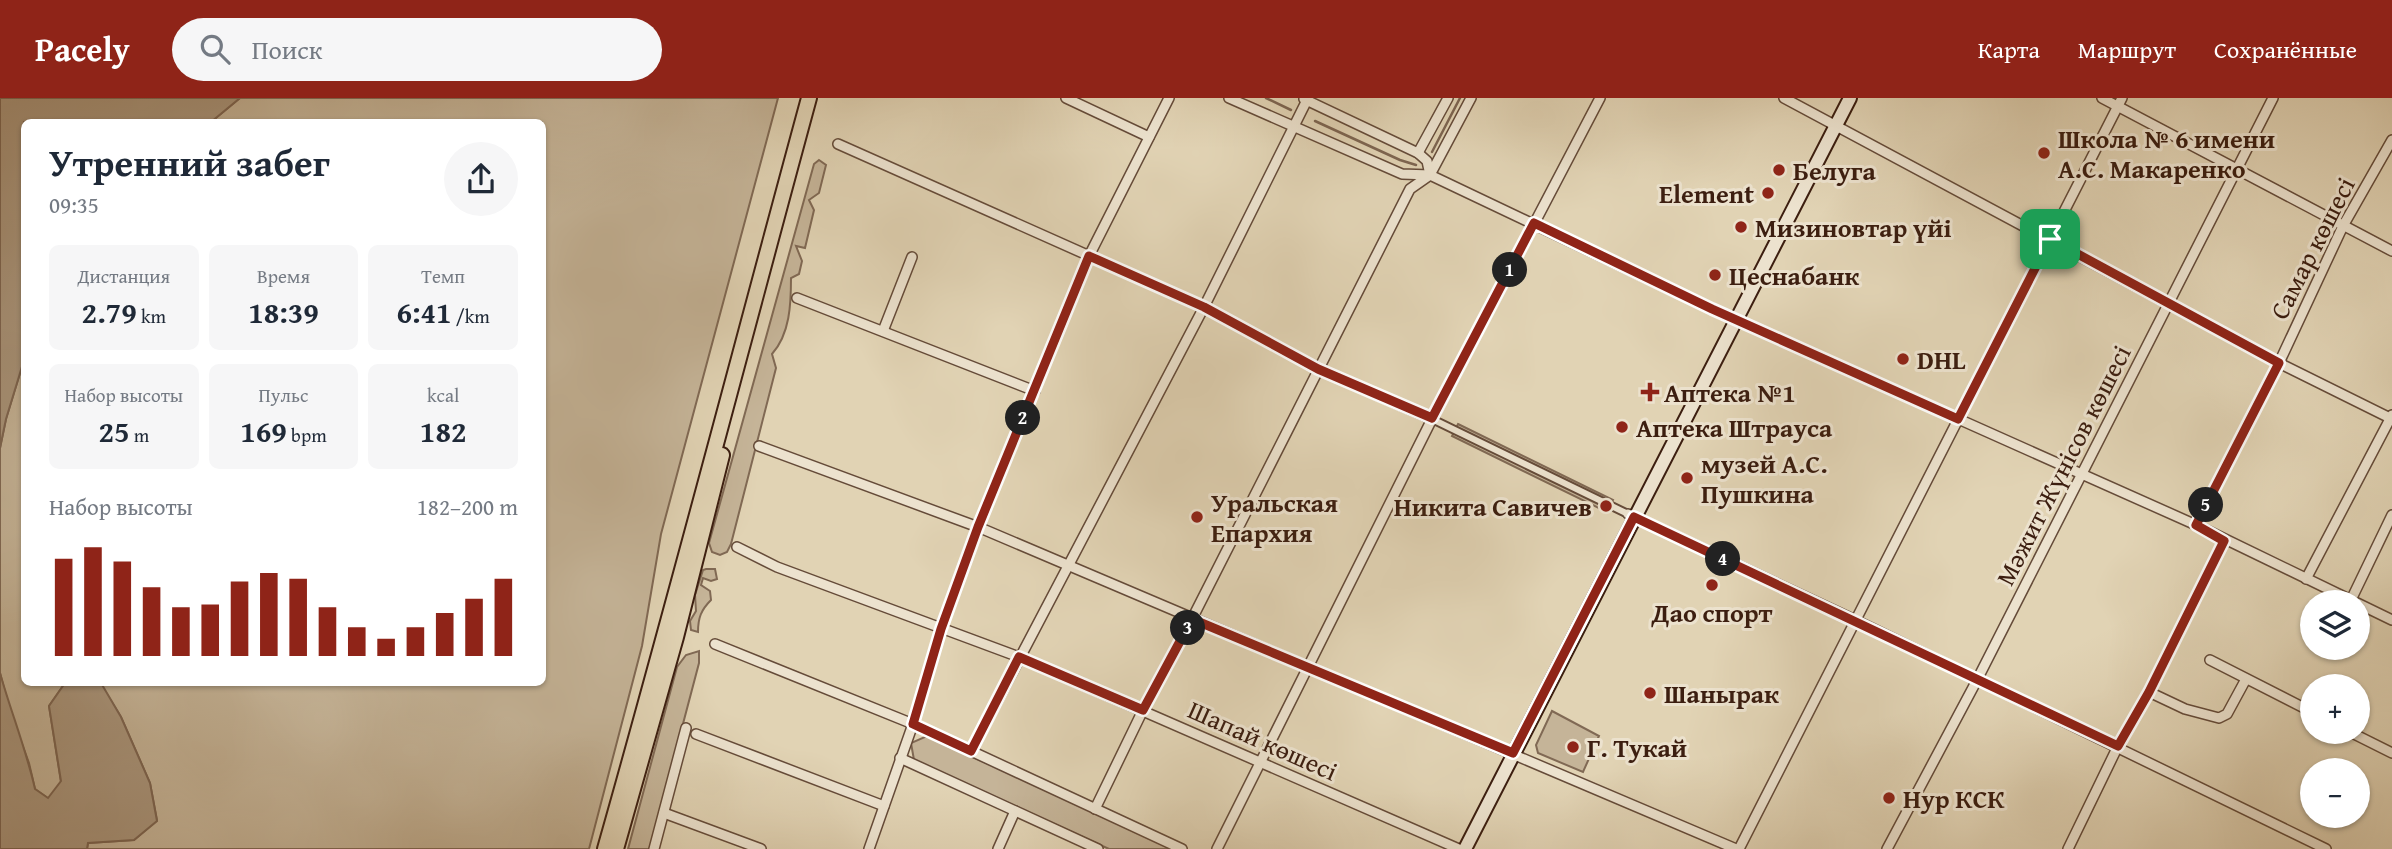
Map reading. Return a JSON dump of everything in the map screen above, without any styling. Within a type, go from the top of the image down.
[{"type":"main road","points":[[606,849],[809,98]]},
{"type":"main road","points":[[616,849],[676,636],[727,433],[819,98]]},
{"type":"main road","points":[[1465,849],[1631,516],[1850,98]]},
{"type":"street","points":[[1066,98],[1149,136]]},
{"type":"street","points":[[869,849],[913,724],[941,629],[978,527],[1089,256],[1169,98]]},
{"type":"street","points":[[1229,98],[1402,174],[1430,175],[1736,320],[2196,525],[2329,590]]},
{"type":"street","points":[[1418,153],[1448,98]]},
{"type":"street","points":[[1095,809],[1409,189],[1430,175],[1471,98]]},
{"type":"street","points":[[1217,849],[1432,418],[1600,98]]},
{"type":"street","points":[[1784,98],[2279,363],[2391,417],[2306,579]]},
{"type":"street","points":[[2102,98],[2120,102],[2237,169],[2392,251]]},
{"type":"street","name":"Мәжит Жүнісов көшесі","points":[[1887,849],[1977,680],[2273,98]]},
{"type":"street","points":[[971,751],[1204,307],[1306,99],[1418,153],[1427,161],[1430,175]]},
{"type":"street","points":[[759,446],[978,527],[1737,849],[2120,102]]},
{"type":"street","name":"Самар көшесі","points":[[2196,525],[2279,363],[2343,226],[2392,140]]},
{"type":"street","points":[[838,144],[1204,307],[1318,369],[1432,418],[1631,516],[2118,746],[2326,849]]},
{"type":"street","points":[[883,331],[912,257]]},
{"type":"street","points":[[797,298],[1035,391]]},
{"type":"street","points":[[2359,590],[2392,515]]},
{"type":"street","points":[[2068,849],[2224,541]]},
{"type":"street","name":"Шапай көшесі","points":[[737,547],[776,567],[1019,657],[1459,849]]},
{"type":"street","points":[[2370,610],[2392,620]]},
{"type":"street","points":[[715,644],[913,724],[1182,849]]},
{"type":"street","points":[[2210,660],[2300,706]]},
{"type":"street","points":[[2149,692],[2185,709],[2219,718],[2227,714],[2246,679]]},
{"type":"street","points":[[654,849],[686,728]]},
{"type":"street","points":[[696,734],[884,806]]},
{"type":"street","points":[[2370,742],[2392,753]]},
{"type":"street","points":[[900,758],[1098,849]]},
{"type":"street","points":[[998,849],[1015,811]]},
{"type":"street","points":[[664,813],[761,849]]},
{"type":"shaded area","points":[[0,98],[240,98],[215,119],[21,119],[21,370],[0,448]]},
{"type":"shaded area","points":[[240,98],[778,98],[661,534],[642,646],[589,849],[87,849],[88,843],[134,840],[157,820],[150,783],[121,717],[102,686],[546,686],[546,119],[215,119]]},
{"type":"shaded area","points":[[819,160],[826,165],[819,193],[809,200],[814,210],[805,248],[796,246],[802,261],[799,274],[791,278],[786,328],[772,354],[776,368],[731,544],[727,552],[720,555],[712,552],[709,543],[814,164]]},
{"type":"shaded area","points":[[21,370],[21,686],[63,686],[49,706],[61,782],[49,799],[35,789],[0,673],[0,448]]},
{"type":"shaded area","points":[[1458,424],[1613,500],[1607,512],[1452,436]]},
{"type":"shaded area","points":[[715,569],[717,579],[711,581],[703,578],[701,585],[710,591],[711,600],[701,614],[698,632],[691,630],[690,621],[696,611],[695,595],[703,570]]},
{"type":"shaded area","points":[[699,651],[699,663],[650,849],[628,849],[677,667],[686,655]]},
{"type":"shaded area","points":[[0,673],[35,789],[48,798],[61,781],[49,706],[63,686],[103,686],[121,717],[150,783],[157,821],[134,840],[88,843],[87,849],[0,849]]},
{"type":"shaded area","points":[[1552,711],[1599,736],[1583,772],[1538,753],[1536,745]]},
{"type":"shaded area","points":[[927,736],[1175,849],[1109,849],[914,760],[911,743]]},
{"type":"waterway","points":[[1266,98],[1291,110]]},
{"type":"waterway","points":[[1432,152],[1460,98]]},
{"type":"waterway","points":[[1315,121],[1416,165]]},
{"type":"place","name":"Школа № 6 имени А.С. Макаренко","points":[[2044,153]]},
{"type":"place","name":"Белуга","points":[[1779,170]]},
{"type":"place","name":"Element","points":[[1768,193]]},
{"type":"place","name":"Мизиновтар үйі","points":[[1741,227]]},
{"type":"place","name":"Цеснабанк","points":[[1715,275]]},
{"type":"place","name":"DHL","points":[[1903,359]]},
{"type":"place","name":"Аптека №1","points":[[1650,392]]},
{"type":"place","name":"Аптека Штрауса","points":[[1622,427]]},
{"type":"place","name":"музей А.С. Пушкина","points":[[1687,478]]},
{"type":"place","name":"Никита Савичев","points":[[1606,506]]},
{"type":"place","name":"Уральская Епархия","points":[[1197,517]]},
{"type":"place","name":"Дао спорт","points":[[1712,585]]},
{"type":"place","name":"Шанырак","points":[[1650,693]]},
{"type":"place","name":"Г. Тукай","points":[[1573,747]]},
{"type":"place","name":"Нур КСК","points":[[1889,798]]},
{"type":"route","points":[[1534,223],[1712,309],[1958,419],[2050,239],[2279,363],[2196,525],[2224,541],[2149,692],[2118,746],[1634,517],[1513,753],[1192,619],[1143,710],[1019,657],[971,751],[913,724],[941,629],[978,527],[1089,256],[1204,307],[1318,369],[1432,418],[1534,223]]}]
